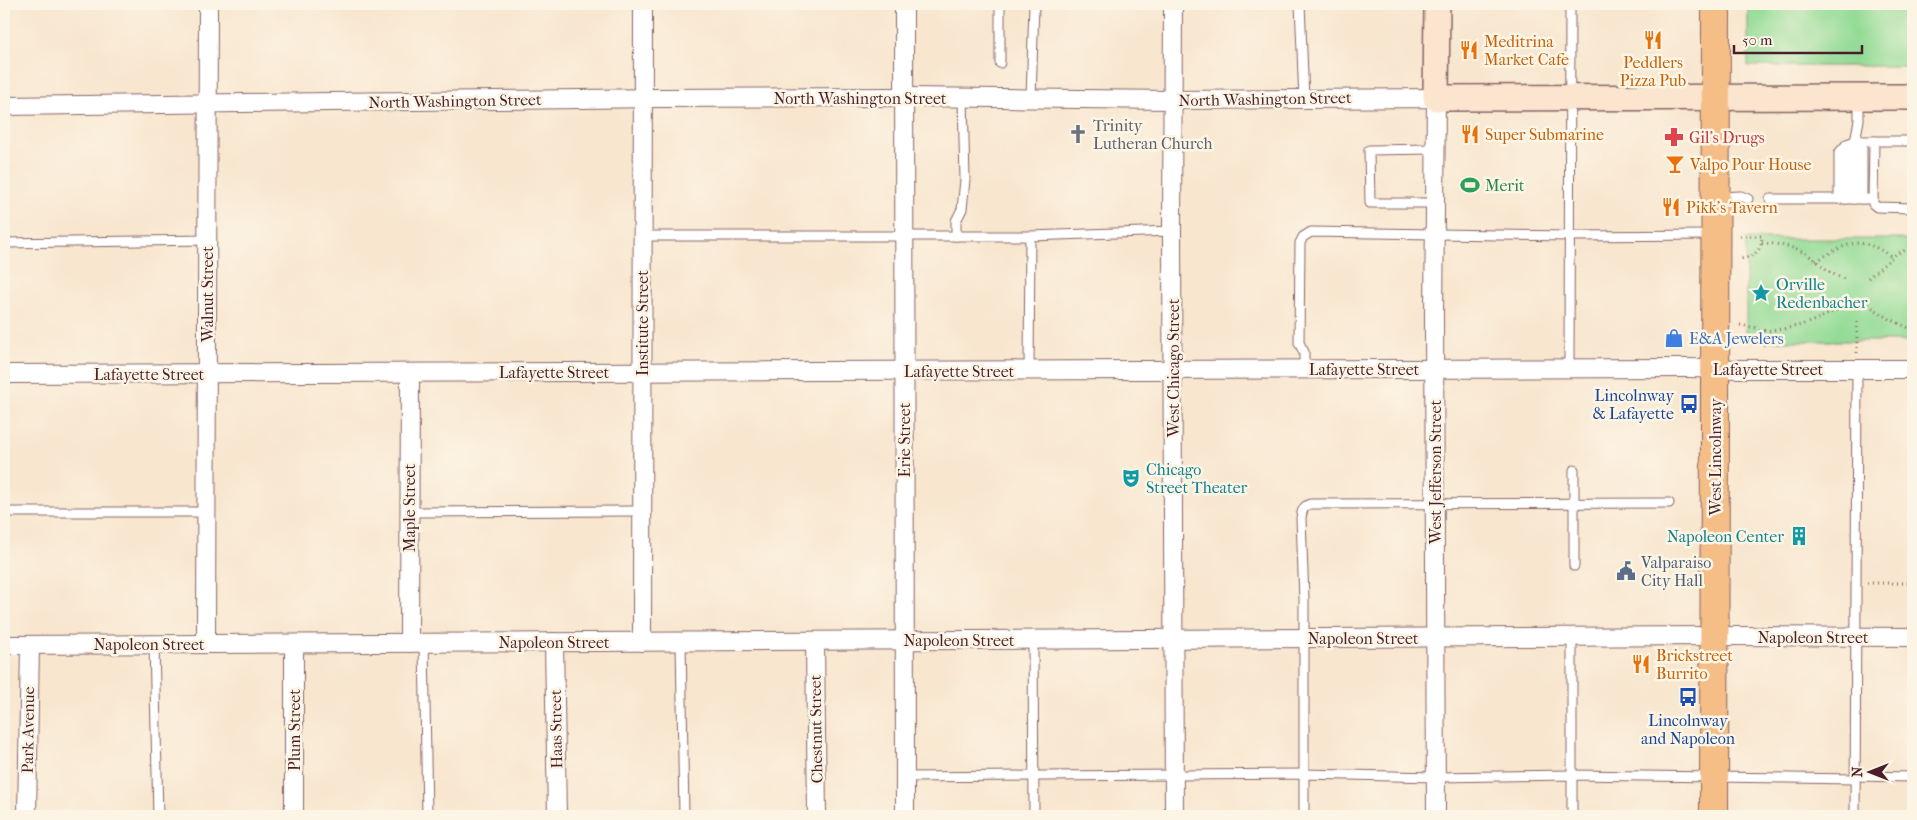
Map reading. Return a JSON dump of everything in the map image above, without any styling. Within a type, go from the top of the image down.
[{"type":"main road","points":[[1436,98],[1437,4]]},
{"type":"main road","name":"West Lincolnway","points":[[1714,816],[1715,369],[1728,235],[1715,197],[1716,4]]},
{"type":"main road","name":"North Washington Street","points":[[1436,98],[1913,97]]},
{"type":"street","name":"Walnut Street","points":[[206,644],[208,4]]},
{"type":"street","name":"Institute Street","points":[[642,642],[643,4]]},
{"type":"street","name":"Erie Street","points":[[904,4],[905,816]]},
{"type":"street","name":"West Chicago Street","points":[[1173,4],[1174,816]]},
{"type":"street","name":"North Washington Street","points":[[4,106],[208,105],[643,98],[904,97],[1174,100],[1436,98]]},
{"type":"street","name":"West Jefferson Street","points":[[1436,98],[1434,369],[1436,816]]},
{"type":"street","name":"Lafayette Street","points":[[4,374],[1569,368],[1913,369]]},
{"type":"street","name":"Maple Street","points":[[410,373],[409,512],[417,643]]},
{"type":"street","name":"Napoleon Street","points":[[4,645],[1715,636],[1913,638]]},
{"type":"street","name":"Chestnut Street","points":[[815,641],[817,816]]},
{"type":"street","name":"Haas Street","points":[[554,642],[557,816]]},
{"type":"street","name":"Plum Street","points":[[294,644],[294,816]]},
{"type":"street","name":"Park Avenue","points":[[27,816],[30,645]]},
{"type":"lane","points":[[1000,4],[1000,63]]},
{"type":"lane","points":[[1031,99],[1034,4]]},
{"type":"lane","points":[[1300,4],[1304,99]]},
{"type":"lane","points":[[1569,368],[1570,4]]},
{"type":"lane","points":[[1850,199],[1859,120],[1859,97]]},
{"type":"lane","points":[[956,236],[956,221],[962,209],[964,180],[963,98]]},
{"type":"lane","points":[[1874,141],[1873,204],[1877,207],[1913,208]]},
{"type":"lane","points":[[1855,142],[1913,141]]},
{"type":"lane","points":[[1850,199],[1855,142]]},
{"type":"lane","points":[[1435,149],[1369,150],[1369,158],[1370,203],[1435,203]]},
{"type":"lane","points":[[1715,197],[1742,196],[1748,199]]},
{"type":"lane","points":[[1770,199],[1873,199]]},
{"type":"lane","points":[[642,236],[1030,236],[1172,231]]},
{"type":"lane","points":[[1304,369],[1304,352],[1299,343],[1300,243],[1311,232],[1570,236],[1728,235]]},
{"type":"lane","points":[[1029,371],[1030,236]]},
{"type":"lane","points":[[4,243],[208,240]]},
{"type":"lane","points":[[1855,816],[1857,369]]},
{"type":"lane","points":[[1574,470],[1574,566]]},
{"type":"lane","points":[[1304,816],[1304,638],[1301,518],[1306,505],[1669,503]]},
{"type":"lane","points":[[409,512],[642,511]]},
{"type":"lane","points":[[4,512],[207,512]]},
{"type":"lane","points":[[1572,637],[1572,816]]},
{"type":"lane","points":[[1033,640],[1034,816]]},
{"type":"lane","points":[[681,642],[684,816]]},
{"type":"lane","points":[[417,643],[427,816]]},
{"type":"lane","points":[[154,644],[158,816]]},
{"type":"lane","points":[[905,777],[1304,774],[1436,777],[1572,775],[1714,778],[1913,777]]},
{"type":"path","points":[[1728,235],[1762,236],[1760,250],[1754,255],[1740,259]]},
{"type":"path","points":[[1762,243],[1793,247],[1837,277],[1844,279]]},
{"type":"path","points":[[1816,261],[1848,244],[1859,243],[1876,247],[1892,257]]},
{"type":"path","points":[[1868,278],[1892,257],[1901,251],[1913,247]]},
{"type":"path","points":[[1759,332],[1801,326],[1821,319],[1845,305]]},
{"type":"path","points":[[1868,305],[1890,319],[1913,330]]},
{"type":"path","points":[[1857,318],[1857,369]]},
{"type":"path","points":[[1740,325],[1751,326],[1759,332],[1764,346]]},
{"type":"path","points":[[1913,565],[1913,604]]},
{"type":"path","points":[[1856,583],[1913,583]]},
{"type":"green space","points":[[1748,4],[1913,4],[1913,66],[1748,66]]},
{"type":"green space","points":[[1746,239],[1913,239],[1913,341],[1746,341]]},
{"type":"place","name":"Peddlers Pizza Pub","points":[[1653,40]]},
{"type":"place","name":"Meditrina Market Cafe","points":[[1469,50]]},
{"type":"place","name":"Trinity Lutheran Church","points":[[1078,134]]},
{"type":"place","name":"Super Submarine","points":[[1470,134]]},
{"type":"place","name":"Gil's Drugs","points":[[1674,137]]},
{"type":"place","name":"Valpo Pour House","points":[[1675,164]]},
{"type":"place","name":"Merit","points":[[1470,185]]},
{"type":"place","name":"Pikk's Tavern","points":[[1671,207]]},
{"type":"place","name":"Orville Redenbacher","points":[[1761,293]]},
{"type":"place","name":"E&A Jewelers","points":[[1674,338]]},
{"type":"place","name":"Lincolnway & Lafayette","points":[[1689,404]]},
{"type":"place","name":"Chicago Street Theater","points":[[1131,478]]},
{"type":"place","name":"Napoleon Center","points":[[1799,536]]},
{"type":"place","name":"Valparaiso City Hall","points":[[1626,571]]},
{"type":"place","name":"Brickstreet Burrito","points":[[1641,664]]},
{"type":"place","name":"Lincolnway and Napoleon","points":[[1688,697]]}]
